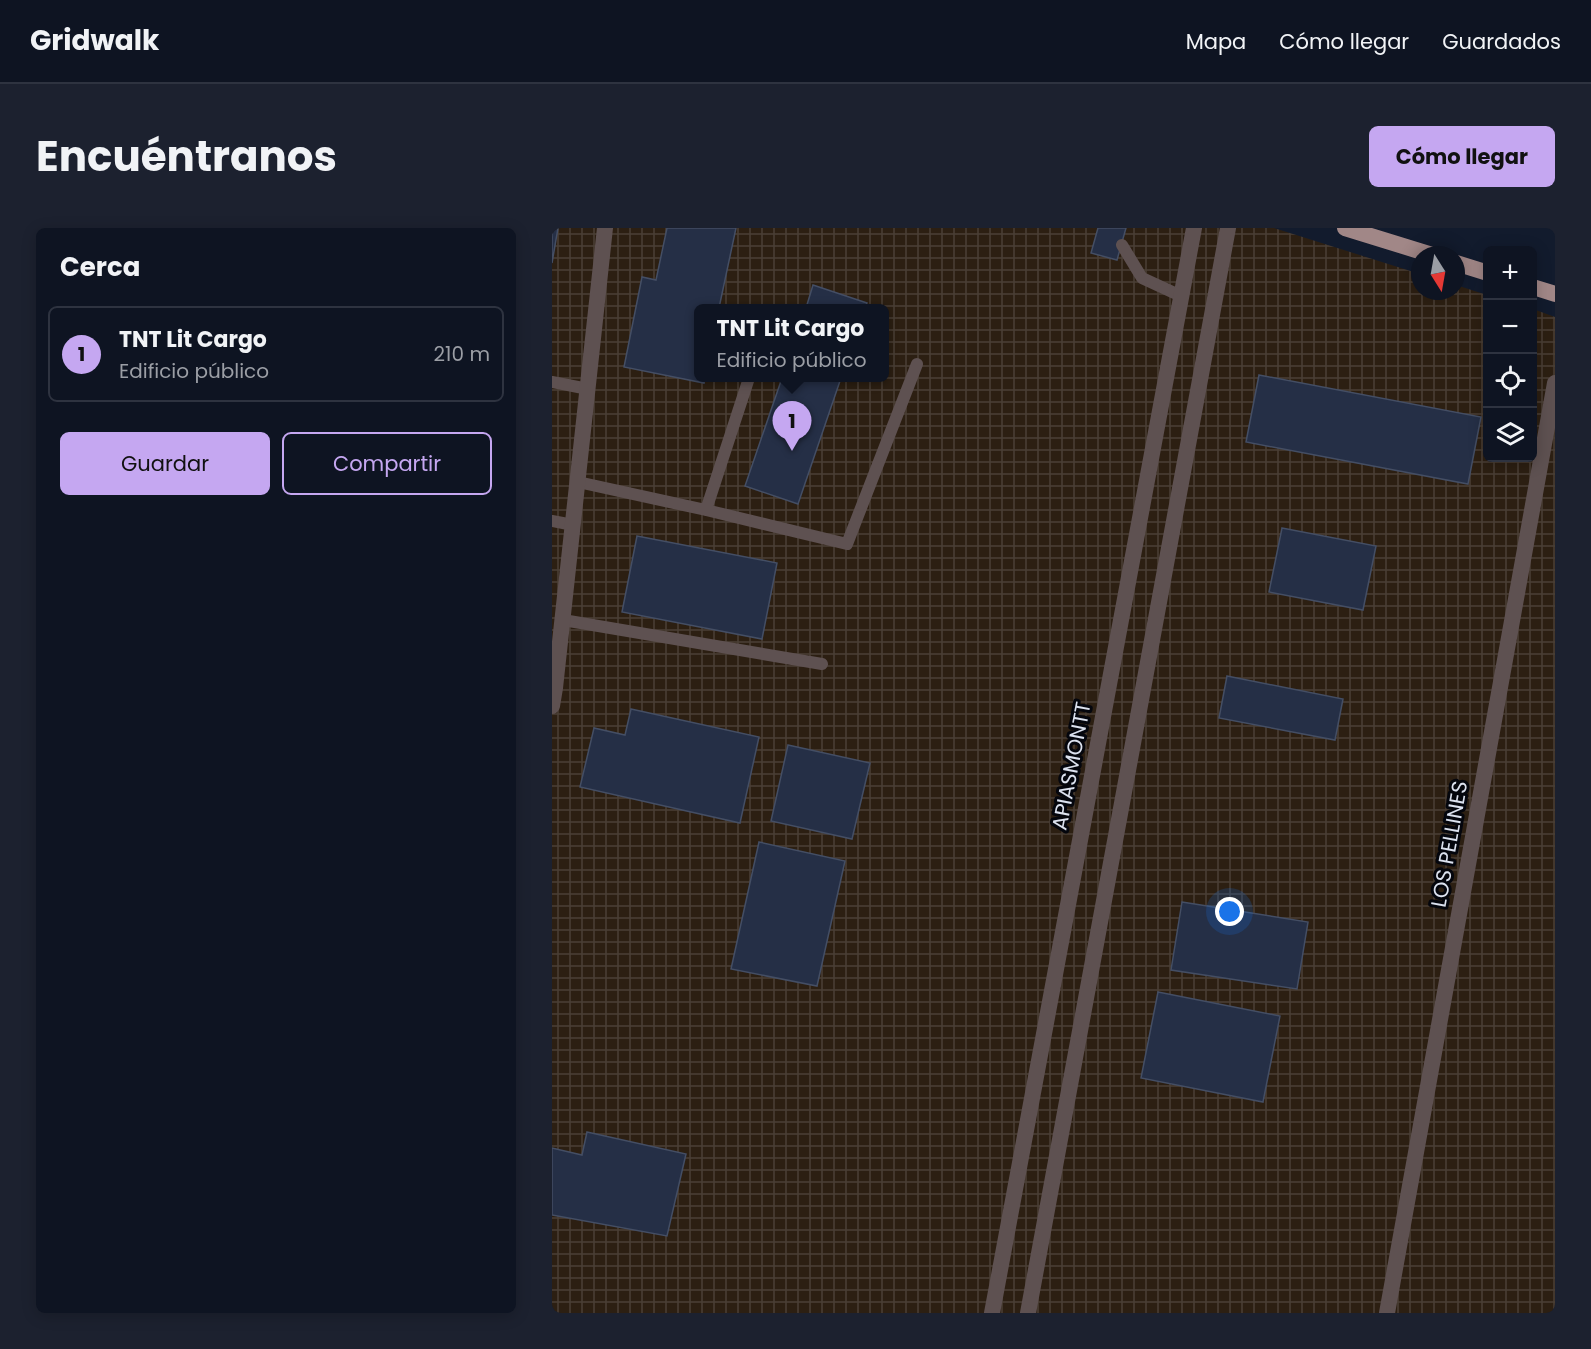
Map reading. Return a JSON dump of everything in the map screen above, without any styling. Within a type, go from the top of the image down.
[{"type":"main road","points":[[1346,228],[1369,231],[1411,247]]},
{"type":"main road","points":[[1465,266],[1483,271]]},
{"type":"main road","points":[[1537,288],[1555,294]]},
{"type":"street","points":[[552,705],[605,228]]},
{"type":"street","name":"APIASMONTT","points":[[992,1313],[1194,228]]},
{"type":"street","points":[[1028,1313],[1228,228]]},
{"type":"street","name":"LOS PELLINES","points":[[1387,1313],[1555,383]]},
{"type":"lane","points":[[1122,244],[1142,278],[1181,296]]},
{"type":"lane","points":[[578,482],[847,544],[917,364]]},
{"type":"lane","points":[[552,382],[588,389]]},
{"type":"lane","points":[[706,510],[748,382]]},
{"type":"lane","points":[[552,521],[573,525]]},
{"type":"lane","points":[[563,620],[822,664]]},
{"type":"shaded area","points":[[552,228],[1274,228],[1411,271],[1411,300],[1465,300],[1465,288],[1483,294],[1483,462],[1537,462],[1537,310],[1555,317],[1555,1313],[552,1313]]},
{"type":"building","points":[[552,228],[558,228],[552,263]]},
{"type":"building","points":[[667,228],[736,228],[720,304],[694,304],[694,381],[624,367],[642,277],[656,280]]},
{"type":"building","points":[[1098,228],[1126,228],[1117,260],[1091,253]]},
{"type":"building","points":[[813,285],[867,303],[867,304],[807,304]]},
{"type":"building","points":[[1259,375],[1481,417],[1468,484],[1246,442]]},
{"type":"building","points":[[781,382],[840,382],[798,504],[745,486]]},
{"type":"building","points":[[1282,528],[1376,546],[1363,610],[1269,592]]},
{"type":"building","points":[[637,536],[777,563],[762,639],[622,612]]},
{"type":"building","points":[[1227,676],[1343,699],[1335,740],[1219,718]]},
{"type":"building","points":[[631,709],[759,737],[740,823],[580,787],[594,728],[625,735]]},
{"type":"building","points":[[788,745],[870,763],[852,839],[771,821]]},
{"type":"building","points":[[759,842],[845,861],[817,986],[731,969]]},
{"type":"building","points":[[1182,902],[1308,922],[1297,989],[1171,970]]},
{"type":"building","points":[[1158,992],[1280,1016],[1263,1102],[1141,1078]]},
{"type":"building","points":[[587,1132],[686,1154],[667,1236],[552,1215],[552,1148],[582,1155]]},
{"type":"place","name":"TNT Lit Cargo","points":[[792,451]]}]
